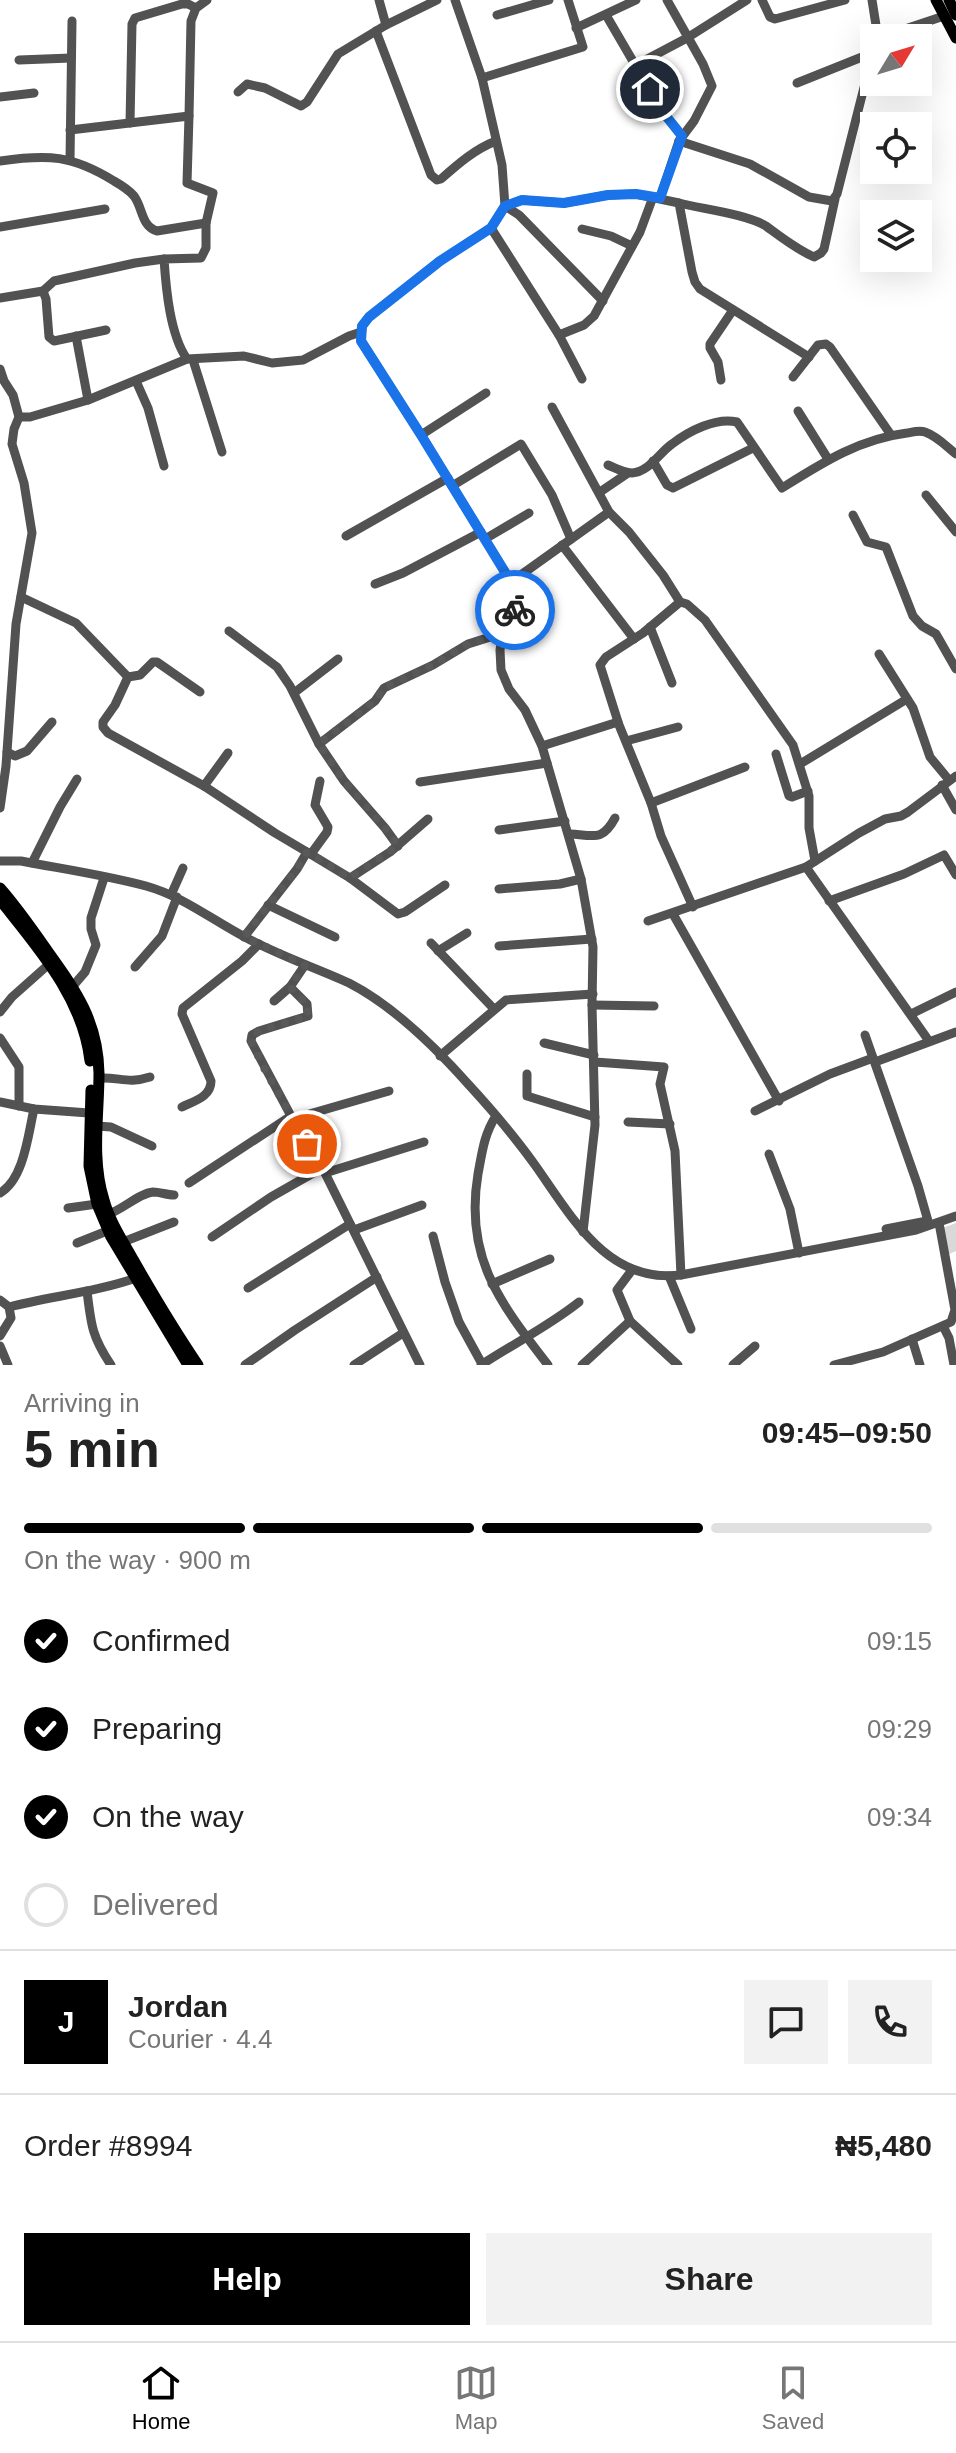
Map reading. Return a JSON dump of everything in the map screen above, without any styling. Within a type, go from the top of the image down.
[{"type":"main road","points":[[936,0],[950,15]]},
{"type":"main road","points":[[949,0],[956,38]]},
{"type":"main road","points":[[0,888],[73,986],[87,1011],[94,1031],[99,1078],[98,1174],[109,1214],[139,1278],[188,1365]]},
{"type":"main road","points":[[0,900],[74,1004],[86,1034],[91,1069],[89,1166],[97,1204],[107,1231],[198,1365]]},
{"type":"street","points":[[0,298],[43,291],[54,281],[135,263],[201,258],[206,248],[206,223],[213,193],[187,183],[191,21],[196,8],[207,0]]},
{"type":"street","points":[[379,0],[386,25]]},
{"type":"street","points":[[238,92],[247,84],[265,88],[301,106],[307,102],[338,54],[386,25],[437,0]]},
{"type":"street","points":[[455,0],[482,78],[502,165],[505,206],[491,228],[440,261],[369,317],[362,326],[361,341],[511,582],[518,599],[517,608],[504,626],[501,670],[542,746],[581,879],[592,939],[595,1117],[583,1232]]},
{"type":"street","points":[[497,15],[549,0]]},
{"type":"street","points":[[482,78],[581,49],[583,45],[568,0]]},
{"type":"street","points":[[576,28],[636,0]]},
{"type":"street","points":[[559,335],[589,322],[603,301],[657,197],[680,139],[694,121],[712,86],[667,0]]},
{"type":"street","points":[[636,65],[687,38],[747,0]]},
{"type":"street","points":[[762,0],[770,17],[775,19],[845,0]]},
{"type":"street","points":[[872,0],[876,24]]},
{"type":"street","points":[[130,123],[132,24],[135,18],[182,4],[196,8]]},
{"type":"street","points":[[606,15],[680,139],[750,164],[809,197],[828,201],[835,199]]},
{"type":"street","points":[[922,24],[950,15]]},
{"type":"street","points":[[70,160],[72,21]]},
{"type":"street","points":[[376,31],[431,175],[437,180],[441,179],[475,151],[496,141]]},
{"type":"street","points":[[797,83],[860,56]]},
{"type":"street","points":[[19,60],[71,58]]},
{"type":"street","points":[[0,97],[34,93]]},
{"type":"street","points":[[505,206],[522,200],[564,203],[608,195],[657,197],[751,220],[814,257],[824,249],[861,96]]},
{"type":"street","points":[[70,130],[189,116]]},
{"type":"street","points":[[0,161],[55,156],[102,174],[134,195],[151,230],[206,223]]},
{"type":"street","points":[[679,203],[695,282],[700,289],[809,357]]},
{"type":"street","points":[[505,206],[519,215],[603,301]]},
{"type":"street","points":[[0,227],[105,209]]},
{"type":"street","points":[[491,228],[559,335],[582,379]]},
{"type":"street","points":[[582,229],[611,236],[632,246]]},
{"type":"street","points":[[164,259],[171,316],[222,452]]},
{"type":"street","points":[[43,291],[46,294],[51,340],[106,330]]},
{"type":"street","points":[[721,380],[710,344],[733,310]]},
{"type":"street","points":[[19,417],[30,417],[88,400],[190,360],[244,356],[272,363],[303,360],[361,332]]},
{"type":"street","points":[[76,336],[88,400]]},
{"type":"street","points":[[793,377],[821,343],[830,347],[891,435]]},
{"type":"street","points":[[0,369],[13,395],[19,417],[12,444],[24,483],[32,533],[16,624],[0,808]]},
{"type":"street","points":[[136,381],[148,408],[164,466]]},
{"type":"street","points":[[421,435],[486,393]]},
{"type":"street","points":[[552,407],[609,512],[663,575],[680,602],[687,604],[705,620],[789,738],[810,801],[811,864],[829,901],[929,1041]]},
{"type":"street","points":[[798,411],[828,459]]},
{"type":"street","points":[[600,492],[628,473],[641,471],[671,444],[712,424],[728,420],[737,422],[782,488],[828,459],[891,435],[921,431],[956,454]]},
{"type":"street","points":[[346,536],[521,444],[552,495],[567,542],[634,639]]},
{"type":"street","points":[[653,461],[667,485],[673,488],[753,448]]},
{"type":"street","points":[[608,465],[628,473]]},
{"type":"street","points":[[926,495],[956,532]]},
{"type":"street","points":[[511,582],[609,512]]},
{"type":"street","points":[[375,584],[529,513]]},
{"type":"street","points":[[853,515],[867,542],[886,547],[913,616],[936,634],[956,669]]},
{"type":"street","points":[[21,597],[76,623],[128,677]]},
{"type":"street","points":[[680,602],[606,657],[600,665],[661,836],[693,907]]},
{"type":"street","points":[[650,627],[672,683]]},
{"type":"street","points":[[229,631],[277,667],[294,693],[319,744],[344,781],[398,846]]},
{"type":"street","points":[[319,744],[375,701],[384,688],[468,644],[503,633]]},
{"type":"street","points":[[879,654],[913,708],[930,757],[949,780],[956,810]]},
{"type":"street","points":[[294,693],[338,659]]},
{"type":"street","points":[[128,677],[140,675],[153,662],[157,662],[200,692]]},
{"type":"street","points":[[128,677],[103,722],[108,733],[204,786],[350,878],[398,914],[445,885]]},
{"type":"street","points":[[800,764],[907,699]]},
{"type":"street","points":[[7,752],[15,756],[27,751],[52,722]]},
{"type":"street","points":[[542,746],[618,722]]},
{"type":"street","points":[[626,741],[678,727]]},
{"type":"street","points":[[204,786],[228,753]]},
{"type":"street","points":[[776,754],[789,796],[808,791]]},
{"type":"street","points":[[420,782],[547,763]]},
{"type":"street","points":[[651,803],[745,767]]},
{"type":"street","points":[[32,863],[77,779]]},
{"type":"street","points":[[648,921],[811,864],[885,819],[908,812],[949,780]]},
{"type":"street","points":[[244,937],[327,832],[328,827],[315,805],[320,781]]},
{"type":"street","points":[[569,834],[602,835],[608,832],[615,818]]},
{"type":"street","points":[[350,878],[398,846],[428,819]]},
{"type":"street","points":[[499,830],[565,821]]},
{"type":"street","points":[[829,901],[904,874],[944,855],[956,874]]},
{"type":"street","points":[[0,861],[32,863],[146,886],[174,896],[244,937],[350,984],[373,998],[440,1056],[496,1116],[583,1232],[601,1250],[632,1270],[681,1275],[939,1223],[956,1214]]},
{"type":"street","points":[[135,967],[162,936],[183,868]]},
{"type":"street","points":[[73,986],[85,972],[96,945],[91,918],[104,878]]},
{"type":"street","points":[[499,889],[560,884],[581,879]]},
{"type":"street","points":[[268,905],[335,937]]},
{"type":"street","points":[[673,914],[779,1101]]},
{"type":"street","points":[[467,933],[434,947],[494,1009]]},
{"type":"street","points":[[499,946],[592,939]]},
{"type":"street","points":[[182,1107],[211,1089],[211,1081],[182,1014],[183,1008],[259,944]]},
{"type":"street","points":[[0,1012],[48,965]]},
{"type":"street","points":[[274,1001],[290,987],[305,965]]},
{"type":"street","points":[[290,987],[307,1004],[308,1016],[259,1031],[252,1035],[251,1041],[323,1171],[420,1365]]},
{"type":"street","points":[[911,1014],[956,992]]},
{"type":"street","points":[[440,1056],[510,999],[593,994]]},
{"type":"street","points":[[592,1005],[654,1006]]},
{"type":"street","points":[[755,1111],[830,1074],[956,1032]]},
{"type":"street","points":[[865,1035],[928,1221]]},
{"type":"street","points":[[0,1038],[19,1067],[19,1106]]},
{"type":"street","points":[[544,1043],[594,1058],[664,1067],[660,1084],[675,1151],[681,1275]]},
{"type":"street","points":[[19,1067],[29,1062]]},
{"type":"street","points":[[527,1074],[527,1096],[595,1117]]},
{"type":"street","points":[[99,1078],[112,1077],[132,1082],[150,1077]]},
{"type":"street","points":[[189,1183],[291,1118],[389,1091]]},
{"type":"street","points":[[0,1102],[34,1109],[89,1113]]},
{"type":"street","points":[[0,1193],[12,1184],[34,1109]]},
{"type":"street","points":[[496,1116],[483,1144],[474,1195],[481,1259],[507,1312],[548,1365]]},
{"type":"street","points":[[628,1122],[670,1124]]},
{"type":"street","points":[[97,1126],[111,1127],[152,1146]]},
{"type":"street","points":[[212,1237],[271,1197],[323,1171],[424,1142]]},
{"type":"street","points":[[769,1154],[790,1209],[799,1253]]},
{"type":"street","points":[[109,1214],[152,1192],[174,1195]]},
{"type":"street","points":[[68,1208],[97,1204]]},
{"type":"street","points":[[248,1288],[352,1227],[422,1205]]},
{"type":"street","points":[[799,1253],[828,1241],[956,1214]]},
{"type":"street","points":[[123,1242],[174,1222]]},
{"type":"street","points":[[834,1365],[883,1352],[951,1322],[956,1310],[939,1223]]},
{"type":"street","points":[[77,1243],[107,1231]]},
{"type":"street","points":[[433,1236],[459,1322],[482,1364],[545,1327],[579,1302]]},
{"type":"street","points":[[492,1284],[550,1259]]},
{"type":"street","points":[[632,1270],[617,1290],[630,1321],[678,1365]]},
{"type":"street","points":[[669,1276],[691,1329]]},
{"type":"street","points":[[245,1365],[377,1277]]},
{"type":"street","points":[[9,1307],[139,1278]]},
{"type":"street","points":[[87,1291],[92,1330],[111,1365]]},
{"type":"street","points":[[0,1300],[9,1307],[11,1318],[0,1336]]},
{"type":"street","points":[[582,1365],[630,1321]]},
{"type":"street","points":[[943,1326],[949,1338],[954,1365]]},
{"type":"street","points":[[354,1365],[403,1333]]},
{"type":"street","points":[[912,1339],[920,1365]]},
{"type":"street","points":[[0,1346],[8,1365]]},
{"type":"street","points":[[733,1365],[755,1346]]},
{"type":"shaded area","points":[[956,1223],[956,1251],[947,1255],[940,1229]]},
{"type":"way so far","points":[[307,1144],[251,1041],[252,1035],[259,1031],[308,1016],[307,1004],[290,987],[305,965],[244,937],[307,852],[350,878],[398,846],[344,781],[319,744],[375,701],[384,688],[468,644],[503,633],[515,610]]},
{"type":"route","points":[[515,610],[518,599],[511,582],[361,341],[362,326],[369,317],[440,261],[491,228],[505,206],[522,200],[564,203],[608,195],[636,194],[660,198],[682,136],[662,111],[650,89]]}]
